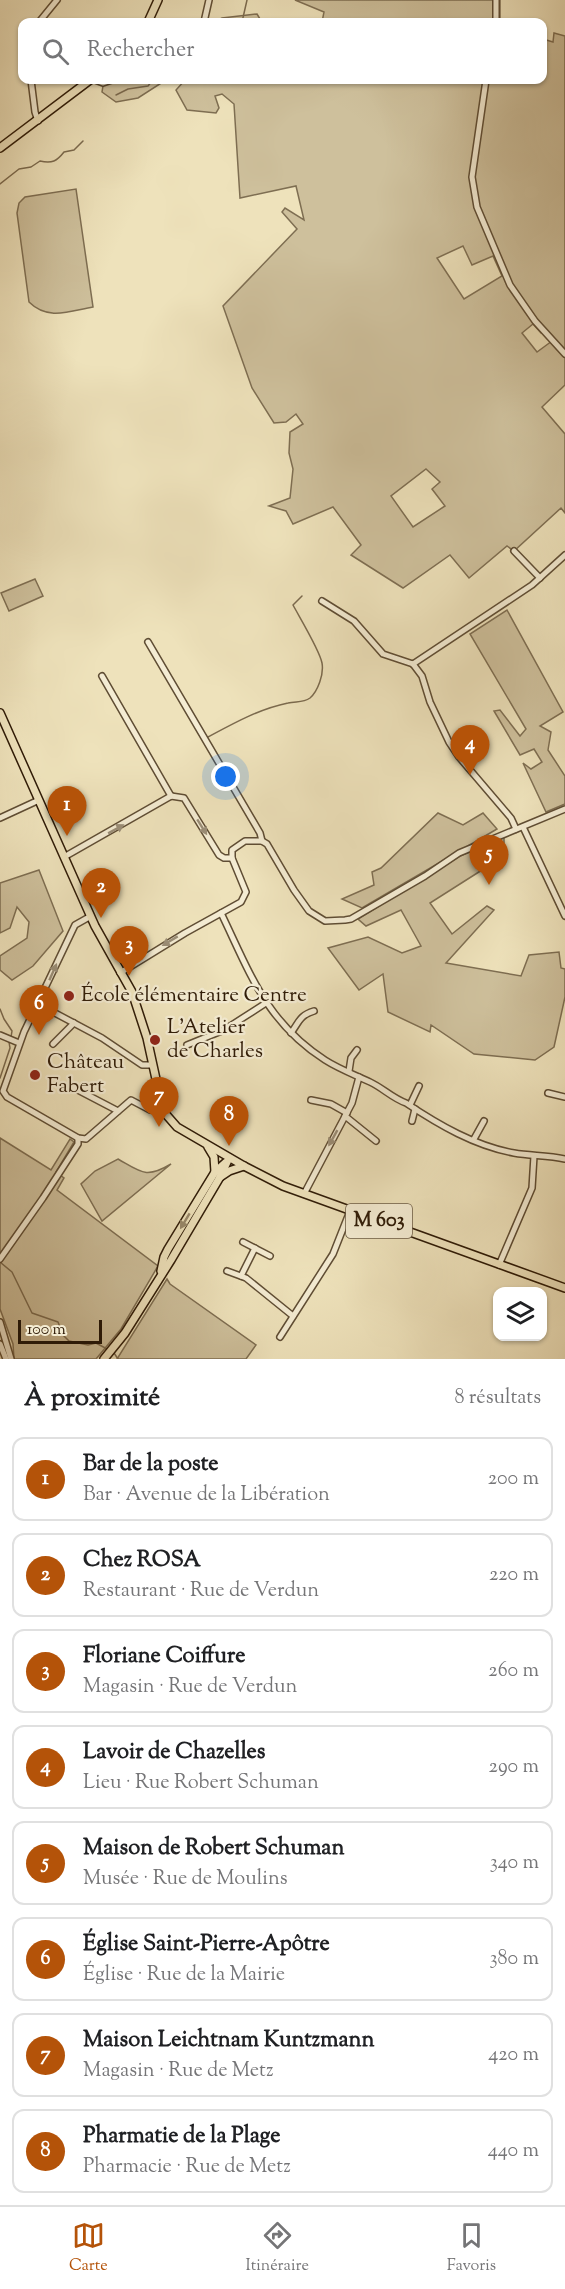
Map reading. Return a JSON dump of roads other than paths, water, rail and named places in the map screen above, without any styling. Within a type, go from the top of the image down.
[{"type":"main road","points":[[150,18],[158,0]]},
{"type":"main road","points":[[0,148],[85,84]]},
{"type":"main road","points":[[0,713],[90,916],[135,1002],[163,1111]]},
{"type":"main road","name":"M 603","points":[[163,1111],[177,1127],[227,1160],[304,1194],[565,1288]]},
{"type":"main road","points":[[207,1145],[214,1157],[217,1174]]},
{"type":"main road","points":[[104,1359],[125,1333],[161,1274],[164,1257],[227,1160]]},
{"type":"main road","points":[[217,1174],[244,1167]]},
{"type":"street","points":[[42,18],[57,0]]},
{"type":"street","points":[[205,18],[209,0]]},
{"type":"street","points":[[496,0],[496,18]]},
{"type":"street","points":[[32,84],[38,121]]},
{"type":"street","points":[[485,84],[472,184],[477,207],[510,285],[535,321],[565,354]]},
{"type":"street","points":[[514,551],[540,578]]},
{"type":"street","points":[[413,664],[540,578],[565,555]]},
{"type":"street","points":[[322,601],[354,621],[383,654],[413,664],[422,676],[430,702],[449,742],[519,828],[565,916]]},
{"type":"street","points":[[148,642],[260,833],[262,841]]},
{"type":"street","points":[[102,676],[171,796]]},
{"type":"street","points":[[64,857],[171,796],[184,798],[220,856],[232,858]]},
{"type":"street","points":[[0,818],[39,800]]},
{"type":"street","points":[[120,973],[165,944],[241,902],[246,896],[246,888],[232,858],[232,850],[237,845],[252,840],[267,844],[291,886],[309,911],[316,917],[333,922],[351,919],[459,853],[565,809]]},
{"type":"street","points":[[221,913],[266,1003],[291,1033],[326,1060],[410,1105],[457,1134],[474,1139],[490,1148],[565,1159]]},
{"type":"street","points":[[90,916],[75,925],[19,1043],[2,1088],[4,1095],[78,1138],[86,1139],[91,1137],[127,1102],[135,1101],[150,1110],[163,1111]]},
{"type":"street","points":[[188,1045],[224,1030],[266,1003]]},
{"type":"street","points":[[38,1004],[102,1038],[142,1065],[153,1065]]},
{"type":"street","points":[[291,1033],[298,1020],[306,1013],[314,1011]]},
{"type":"street","points":[[53,1044],[74,1023]]},
{"type":"street","points":[[0,1035],[19,1043]]},
{"type":"street","points":[[349,1071],[351,1058],[357,1050]]},
{"type":"street","points":[[304,1194],[346,1114],[359,1077]]},
{"type":"street","points":[[410,1105],[419,1086]]},
{"type":"street","points":[[74,1088],[118,1111]]},
{"type":"street","points":[[548,1093],[565,1097]]},
{"type":"street","points":[[311,1100],[331,1104],[346,1114],[376,1141]]},
{"type":"street","points":[[412,1121],[415,1109]]},
{"type":"street","points":[[474,1139],[484,1121]]},
{"type":"street","points":[[0,1259],[60,1172],[78,1144],[78,1138]]},
{"type":"street","points":[[499,1265],[532,1188],[534,1155]]},
{"type":"street","points":[[280,1337],[333,1254],[350,1211]]},
{"type":"street","points":[[243,1242],[270,1256]]},
{"type":"street","points":[[241,1276],[255,1248]]},
{"type":"street","points":[[227,1271],[241,1276],[293,1316]]},
{"type":"street","points":[[0,1322],[5,1357]]},
{"type":"waterway","points":[[243,18],[247,0]]},
{"type":"waterway","points":[[116,95],[128,89],[150,84]]},
{"type":"waterway","points":[[0,184],[19,169],[31,167],[40,161],[54,161],[64,152],[74,150],[83,141]]},
{"type":"waterway","points":[[208,737],[267,709],[307,700],[316,691],[321,677],[322,663],[293,605],[302,596]]},
{"type":"waterway","points":[[0,1009],[12,1031],[11,1037]]},
{"type":"waterway","points":[[0,1078],[10,1048],[9,1042]]},
{"type":"waterway","points":[[0,1262],[12,1272],[32,1313],[58,1322],[63,1335],[69,1341],[88,1345],[96,1343],[107,1349]]},
{"type":"waterway","points":[[114,1353],[118,1359]]},
{"type":"place","name":"Lavoir de Chazelles","points":[[470,775]]},
{"type":"place","name":"Bar de la poste","points":[[67,836]]},
{"type":"place","name":"Maison de Robert Schuman","points":[[489,885]]},
{"type":"place","name":"Chez ROSA","points":[[101,918]]},
{"type":"place","name":"Floriane Coiffure","points":[[129,976]]},
{"type":"place","name":"École élémentaire Centre","points":[[69,996]]},
{"type":"place","name":"Église Saint-Pierre-Apôtre","points":[[39,1035]]},
{"type":"place","name":"L'Atelier de Charles","points":[[155,1040]]},
{"type":"place","name":"Château Fabert","points":[[35,1075]]},
{"type":"place","name":"Maison Leichtnam Kuntzmann","points":[[159,1127]]},
{"type":"place","name":"Pharmatie de la Plage","points":[[229,1146]]}]
